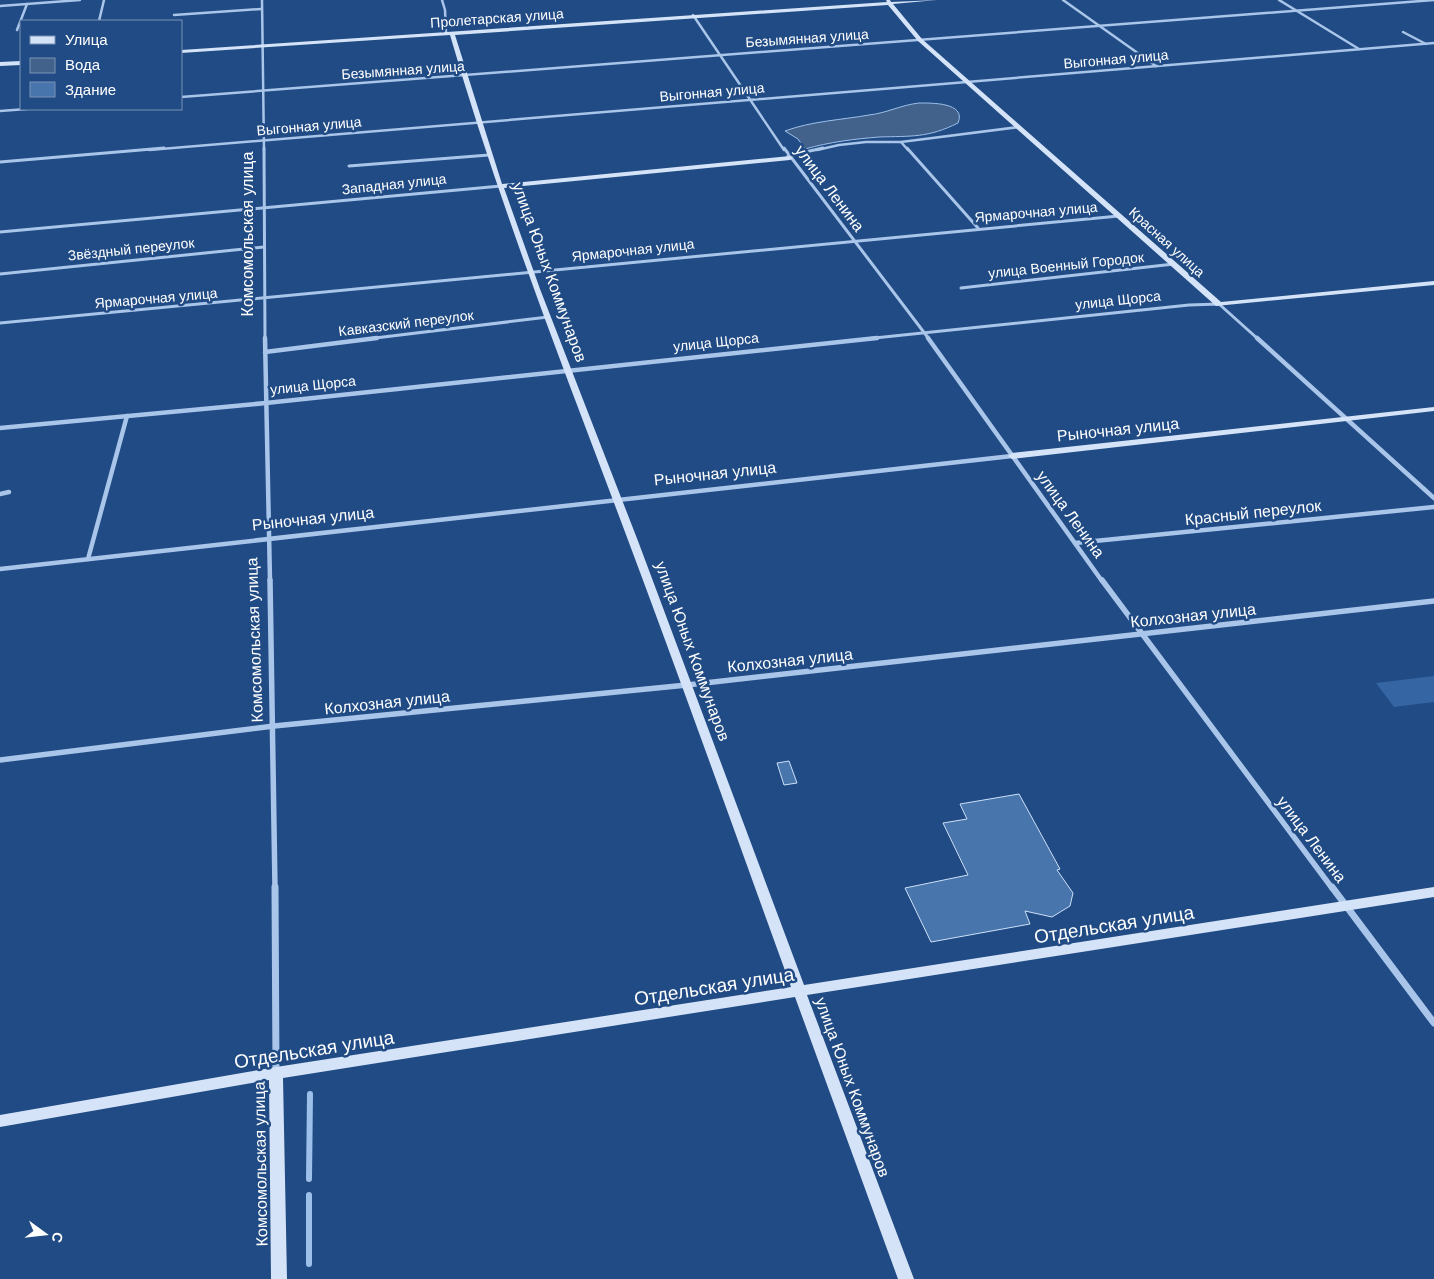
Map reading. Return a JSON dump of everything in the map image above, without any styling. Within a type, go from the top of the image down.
[{"type":"street","points":[[0,6],[80,0]]},
{"type":"street","points":[[99,20],[104,0]]},
{"type":"street","name":"Комсомольская улица","points":[[262,0],[261,9],[265,37],[263,46],[265,140],[264,247],[274,726],[276,1073],[280,1279]]},
{"type":"street","name":"улица Юных Коммунаров","points":[[442,0],[449,33],[489,155],[567,370],[618,499],[906,1279]]},
{"type":"street","name":"Пролетарская улица","points":[[182,52],[889,1],[935,0]]},
{"type":"street","points":[[1063,0],[1156,66]]},
{"type":"street","points":[[1279,0],[1359,49]]},
{"type":"street","name":"Безымянная улица","points":[[182,97],[1434,0]]},
{"type":"street","name":"Красная улица","points":[[889,1],[920,40],[1219,304],[1344,419],[1434,498]]},
{"type":"street","points":[[21,20],[27,4]]},
{"type":"street","points":[[174,15],[261,9]]},
{"type":"street","name":"улица Ленина","points":[[693,15],[789,157],[924,333],[1140,633],[1434,1023]]},
{"type":"street","points":[[17,30],[20,22]]},
{"type":"street","points":[[1403,32],[1426,44]]},
{"type":"street","name":"Выгонная улица","points":[[0,162],[1434,43]]},
{"type":"street","points":[[0,64],[20,63]]},
{"type":"street","points":[[0,111],[20,110]]},
{"type":"street","points":[[789,157],[839,145],[866,142],[901,142],[1018,128]]},
{"type":"street","points":[[901,142],[978,228]]},
{"type":"street","points":[[349,166],[489,155]]},
{"type":"street","name":"Западная улица","points":[[0,232],[264,209],[789,157]]},
{"type":"street","name":"Ярмарочная улица","points":[[0,323],[265,300],[852,240],[1119,216]]},
{"type":"street","name":"Звёздный переулок","points":[[0,274],[264,247]]},
{"type":"street","name":"улица Военный Городок","points":[[960,288],[1174,264]]},
{"type":"street","name":"улица Щорса","points":[[0,428],[266,403],[1189,305],[1219,304],[1434,283]]},
{"type":"street","name":"Кавказский переулок","points":[[266,352],[548,317]]},
{"type":"street","name":"Рыночная улица","points":[[0,569],[1434,410]]},
{"type":"street","points":[[88,559],[127,416]]},
{"type":"street","points":[[0,494],[9,492]]},
{"type":"street","name":"Красный переулок","points":[[1075,543],[1434,507]]},
{"type":"street","name":"Колхозная улица","points":[[0,760],[274,726],[687,685],[1434,601]]},
{"type":"street","name":"Отдельская улица","points":[[0,1121],[276,1073],[1434,892]]},
{"type":"shaded area","points":[[1434,676],[1434,702],[1394,707],[1376,683]]},
{"type":"water","points":[[919,103],[953,107],[959,116],[958,123],[928,134],[851,140],[805,149],[798,139],[785,131],[816,123],[876,114]]},
{"type":"building","points":[[789,761],[797,783],[784,785],[777,763]]},
{"type":"building","points":[[1019,794],[1060,869],[1057,870],[1073,893],[1070,906],[1052,917],[1025,911],[1030,924],[931,942],[905,888],[968,875],[943,823],[967,819],[960,804]]},
{"type":"waterway","points":[[309,1179],[310,1094]]},
{"type":"waterway","points":[[309,1195],[309,1264]]}]
